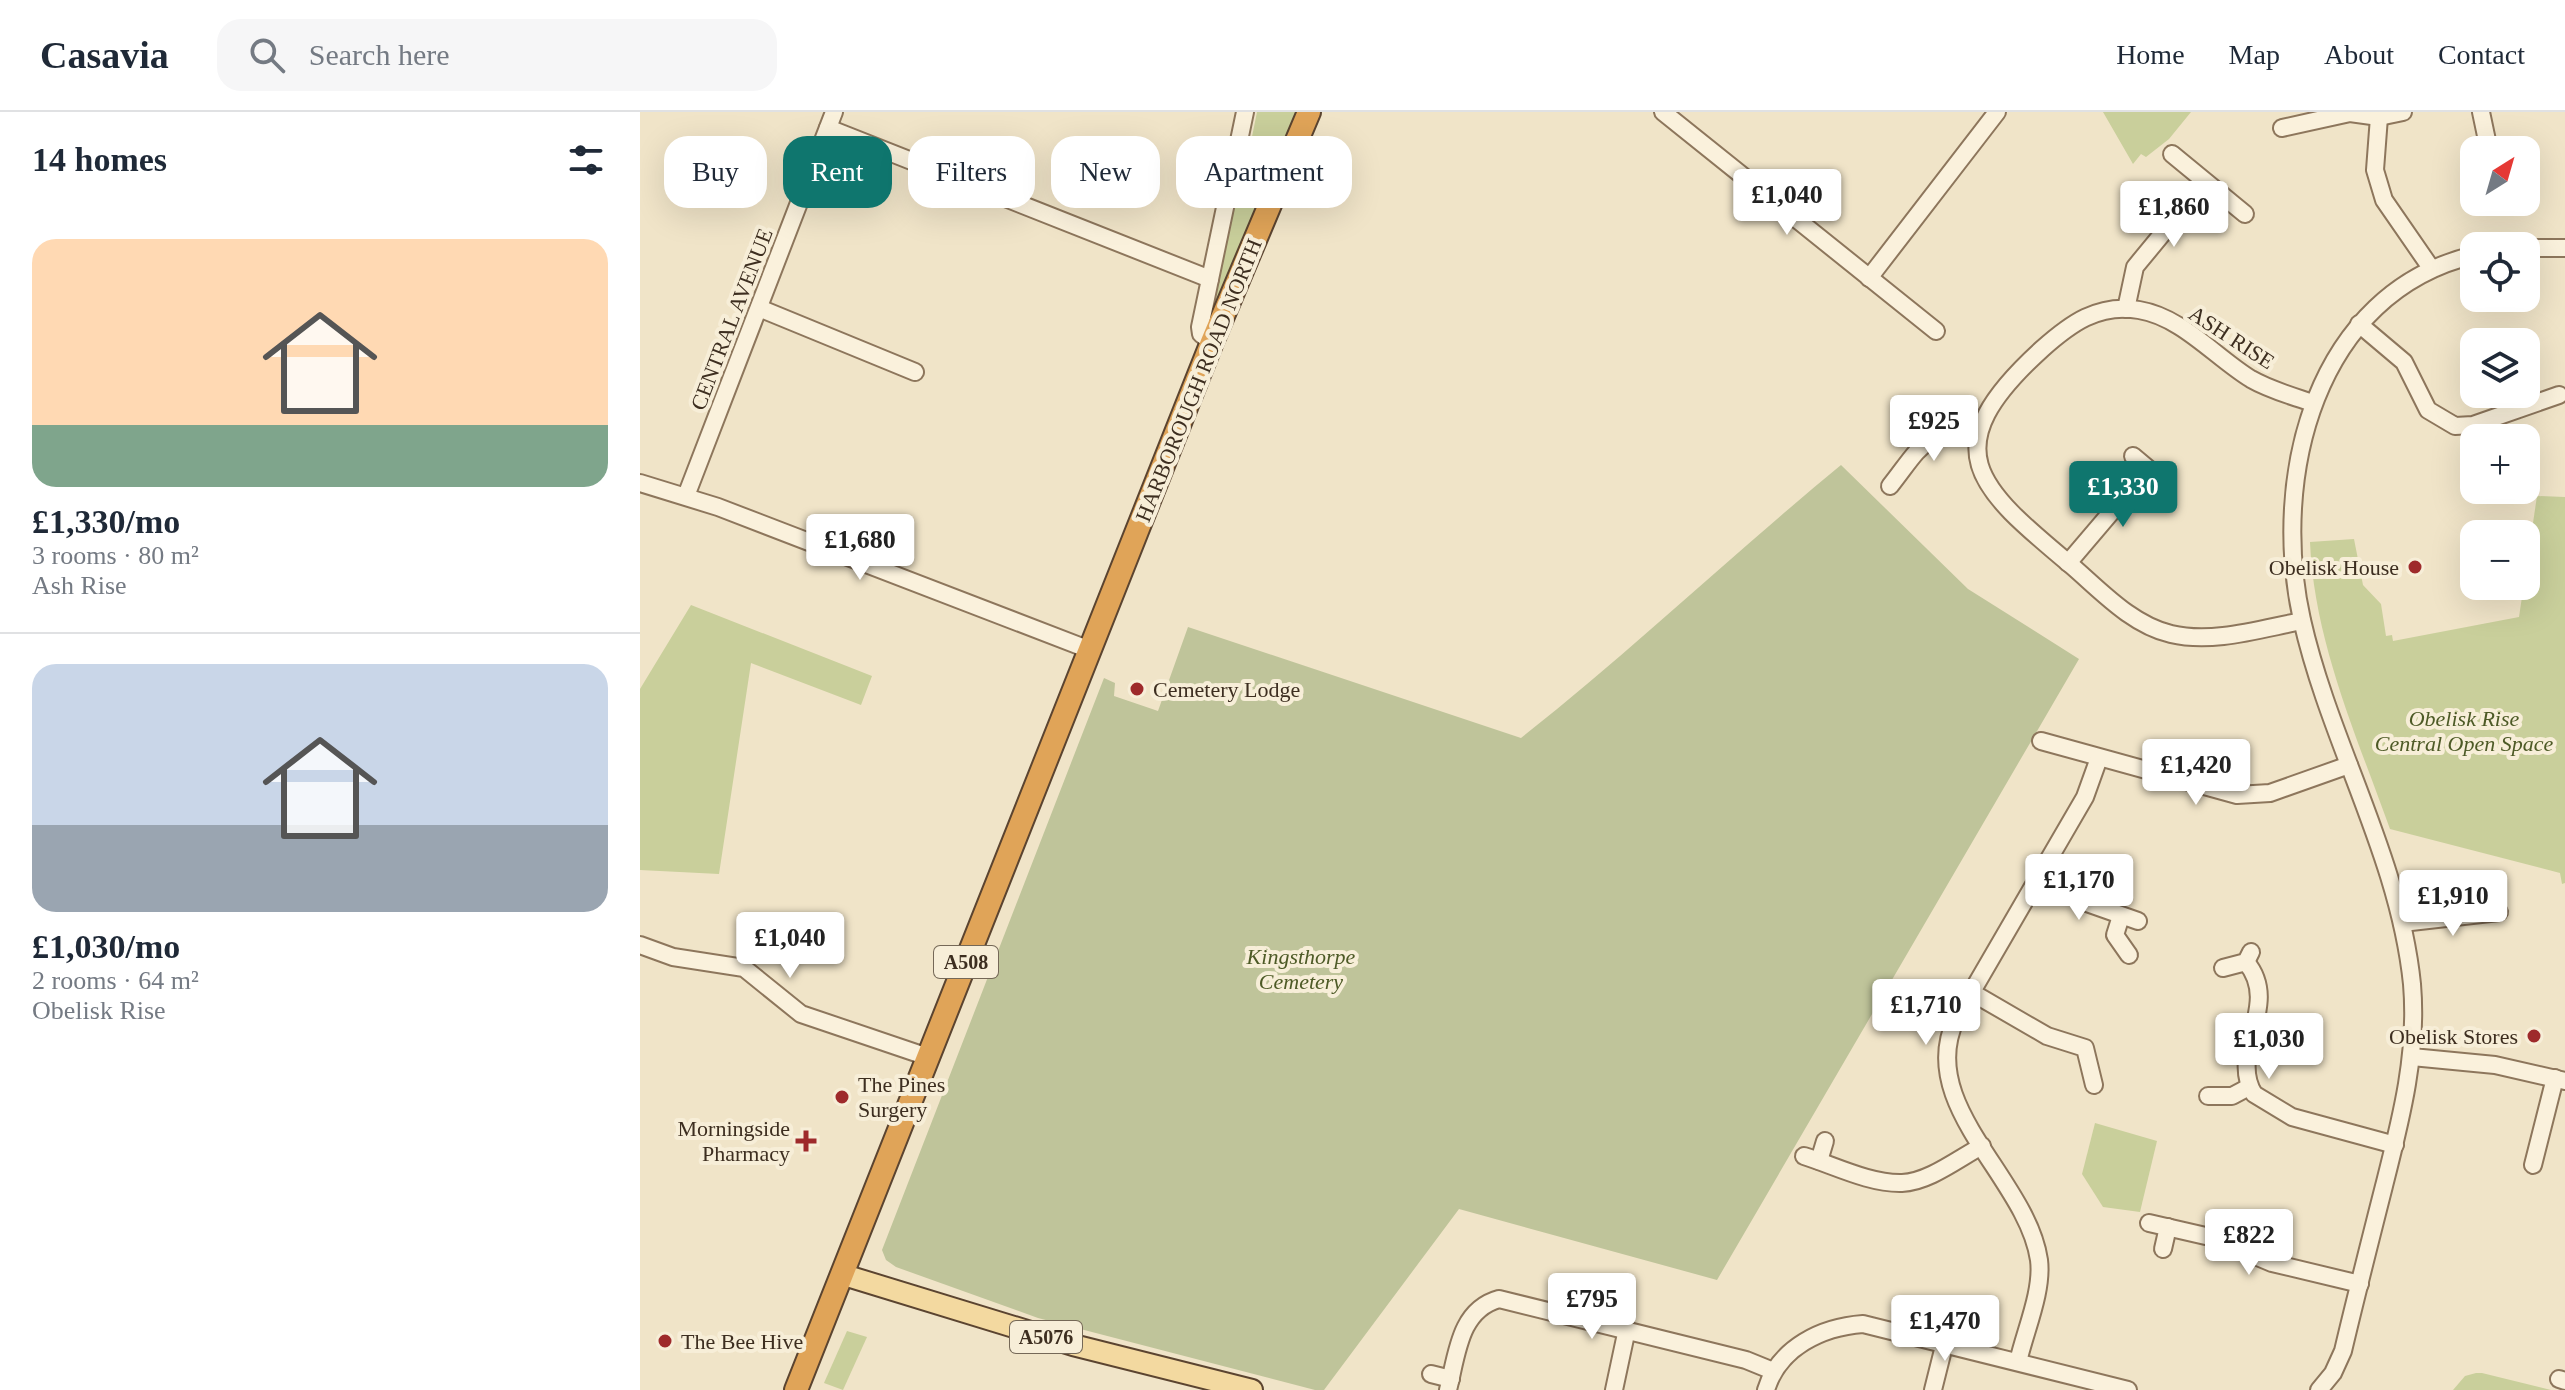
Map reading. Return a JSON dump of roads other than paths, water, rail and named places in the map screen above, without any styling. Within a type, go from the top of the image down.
[{"type":"highway","name":"HARBOROUGH ROAD NORTH","points":[[1090,650],[1212,342],[1309,112]]},
{"type":"highway","name":"A508","points":[[796,1390],[1090,650]]},
{"type":"main road","name":"A5076","points":[[844,1275],[1016,1329],[1252,1390]]},
{"type":"street","points":[[1212,342],[1200,331],[1245,112]]},
{"type":"street","points":[[1663,112],[1936,331]]},
{"type":"street","points":[[1869,278],[1997,112]]},
{"type":"street","points":[[2282,128],[2307,117],[2350,113],[2379,117],[2403,112]]},
{"type":"street","points":[[2481,112],[2486,136]]},
{"type":"street","points":[[2379,117],[2375,170],[2384,200],[2431,268]]},
{"type":"street","points":[[831,120],[1210,279]]},
{"type":"street","name":"CENTRAL AVENUE","points":[[686,496],[831,120]]},
{"type":"street","points":[[2172,154],[2245,214]]},
{"type":"street","points":[[2126,309],[2135,267],[2205,182]]},
{"type":"street","points":[[2540,248],[2565,248]]},
{"type":"street","points":[[2319,1390],[2340,1358],[2395,1145],[2412,1057],[2412,986],[2402,923],[2302,621],[2295,571],[2294,520],[2300,466],[2313,403],[2329,366],[2359,324],[2395,290],[2431,268],[2460,259]]},
{"type":"street","points":[[759,308],[915,372]]},
{"type":"street","name":"ASH RISE","points":[[1977,436],[1989,408],[2004,385],[2063,330],[2097,312],[2126,309],[2165,319],[2249,378],[2313,403]]},
{"type":"street","points":[[2359,324],[2404,362],[2428,410],[2455,426],[2473,425],[2559,395]]},
{"type":"street","points":[[1890,486],[1930,439],[1951,433],[1977,436],[1978,458],[1988,486],[2003,508],[2136,619],[2168,633],[2204,637],[2302,621]]},
{"type":"street","points":[[2133,456],[2164,482]]},
{"type":"street","points":[[2068,563],[2148,469]]},
{"type":"street","points":[[640,483],[686,496],[1090,650]]},
{"type":"street","points":[[2041,741],[2206,789],[2248,796],[2270,793],[2349,765]]},
{"type":"street","points":[[2018,1362],[2039,1262],[2027,1224],[1951,1088],[1945,1056],[1951,1031],[1971,992],[2085,797],[2099,758]]},
{"type":"street","points":[[2038,878],[2084,902],[2138,921]]},
{"type":"street","points":[[2402,923],[2499,912]]},
{"type":"street","points":[[2121,916],[2115,935],[2129,955]]},
{"type":"street","points":[[640,945],[673,957],[744,968],[801,1014],[928,1057]]},
{"type":"street","points":[[2223,968],[2248,957],[2261,998],[2247,1068],[2249,1087],[2267,1105],[2292,1117],[2395,1145]]},
{"type":"street","points":[[1971,992],[2047,1036],[2085,1048],[2094,1085]]},
{"type":"street","points":[[2412,1057],[2495,1065],[2560,1079],[2533,1165]]},
{"type":"street","points":[[2208,1096],[2232,1096],[2249,1087]]},
{"type":"street","points":[[1825,1141],[1811,1158],[1903,1183],[1925,1176],[1982,1146]]},
{"type":"street","points":[[2149,1223],[2210,1237],[2272,1263],[2360,1284]]},
{"type":"street","points":[[2163,1249],[2168,1227]]},
{"type":"street","points":[[1431,1374],[1450,1384],[1467,1322],[1490,1302],[1511,1300],[1746,1360],[1773,1371]]},
{"type":"street","points":[[1766,1390],[1773,1371],[1813,1336],[1844,1325],[1882,1326],[2018,1362],[2093,1386],[2128,1390]]},
{"type":"street","points":[[1614,1390],[1627,1329]]},
{"type":"street","points":[[1933,1390],[1945,1342]]},
{"type":"place","name":"Obelisk House","points":[[2415,567]]},
{"type":"place","name":"Cemetery Lodge","points":[[1137,689]]},
{"type":"place","name":"Obelisk Stores","points":[[2534,1036]]},
{"type":"place","name":"The Pines Surgery","points":[[842,1097]]},
{"type":"place","name":"Morningside Pharmacy","points":[[806,1141]]},
{"type":"place","name":"The Bee Hive","points":[[665,1341]]},
{"type":"park label","name":"Obelisk Rise Central Open Space","points":[[2464,730]]},
{"type":"park label","name":"Kingsthorpe Cemetery","points":[[1301,968]]}]
